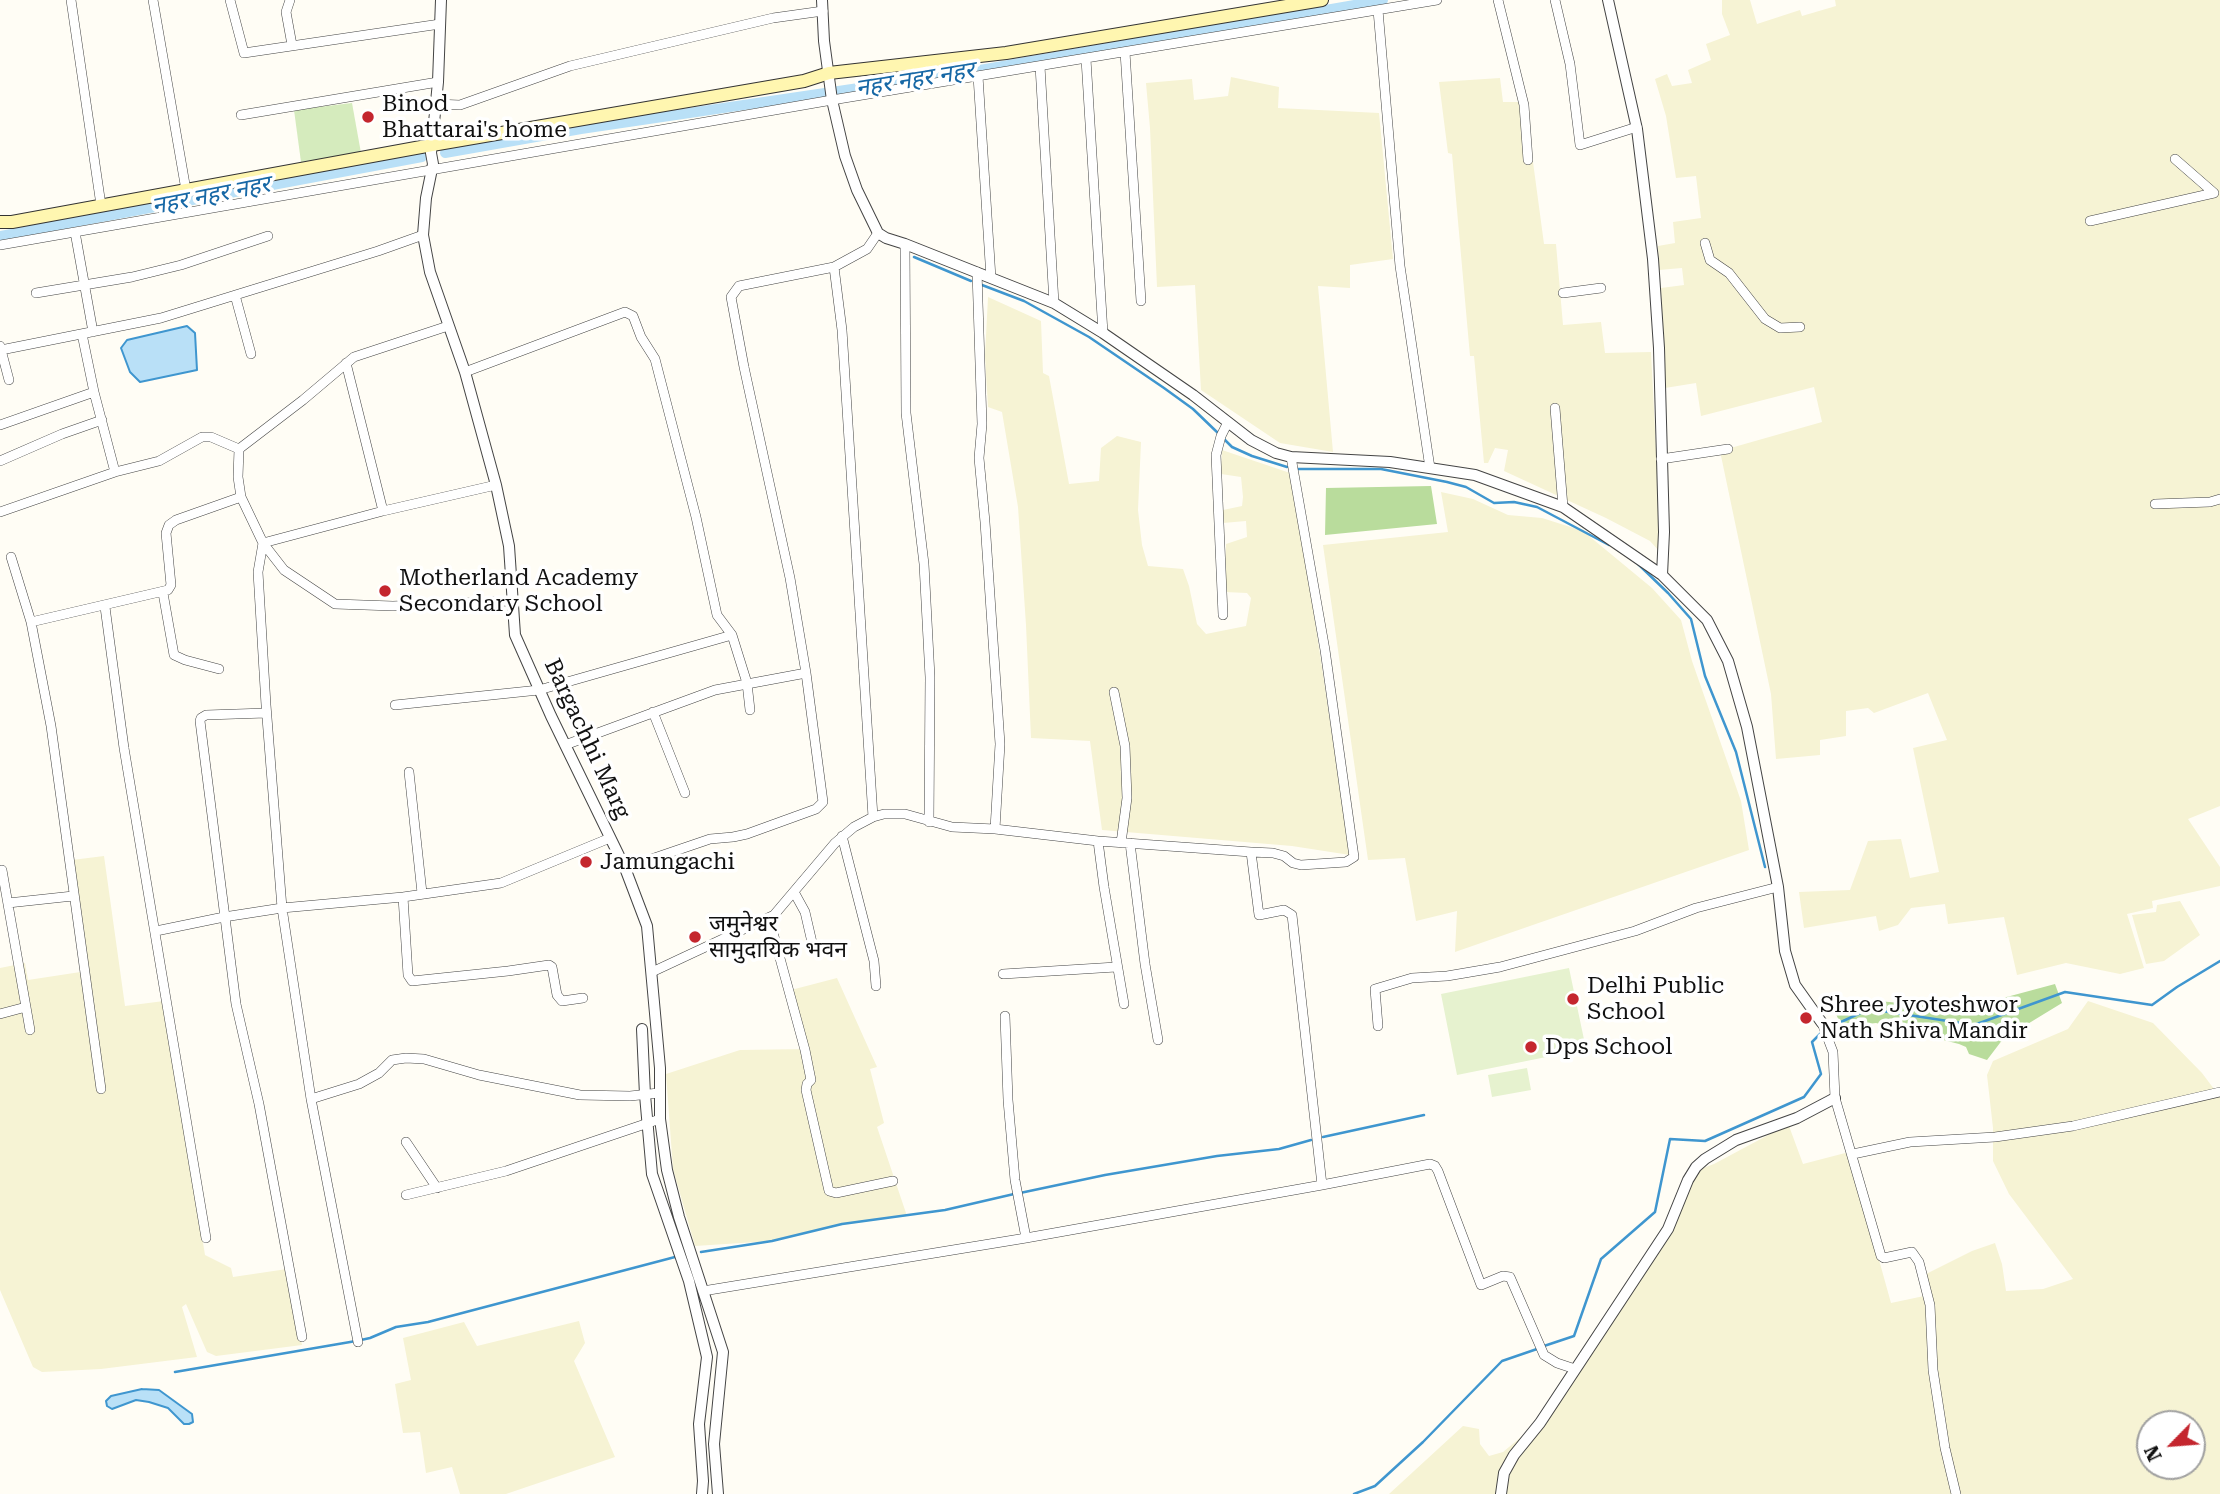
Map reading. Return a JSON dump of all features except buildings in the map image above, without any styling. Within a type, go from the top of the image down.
[{"type":"main road","points":[[0,222],[186,190],[432,158],[804,81],[1006,52],[1322,0]]},
{"type":"street","points":[[71,0],[101,205]]},
{"type":"street","points":[[153,0],[186,190]]},
{"type":"street","points":[[230,0],[244,52],[440,23]]},
{"type":"street","points":[[290,0],[286,12],[292,45]]},
{"type":"street","name":"Bargachhi Marg","points":[[441,0],[438,82],[423,234],[430,272],[466,372],[496,485],[509,546],[515,635],[625,868],[647,926],[660,1068],[660,1119],[667,1170],[679,1217],[723,1352],[714,1444],[718,1494]]},
{"type":"street","points":[[0,245],[432,158],[978,76],[1437,0]]},
{"type":"street","points":[[1498,0],[1524,105],[1528,160]]},
{"type":"street","points":[[1555,0],[1570,64],[1580,145],[1637,127]]},
{"type":"street","points":[[1608,0],[1637,127],[1653,259],[1659,348],[1664,548],[1661,575]]},
{"type":"street","points":[[436,104],[460,105],[570,66],[822,6],[832,98],[845,156],[857,190],[878,233],[1054,303],[1193,395],[1251,440],[1276,453],[1291,457],[1390,462],[1475,475],[1563,507],[1661,575],[1706,620],[1728,661],[1747,727],[1778,887],[1785,951],[1795,985],[1825,1028],[1835,1069],[1835,1098],[1881,1256],[1884,1258],[1912,1252],[1919,1262],[1930,1305],[1933,1370],[1945,1448],[1956,1494]]},
{"type":"street","points":[[1378,10],[1400,266],[1430,468]]},
{"type":"street","points":[[1125,52],[1141,301]]},
{"type":"street","points":[[1086,59],[1103,333]]},
{"type":"street","points":[[1040,66],[1054,303]]},
{"type":"street","points":[[978,76],[991,278]]},
{"type":"street","points":[[240,116],[438,82]]},
{"type":"street","points":[[2090,221],[2214,193],[2175,159]]},
{"type":"street","points":[[75,232],[93,332]]},
{"type":"street","points":[[625,868],[710,839],[747,834],[816,809],[823,802],[790,578],[744,367],[732,297],[738,286],[834,267],[867,248],[878,233]]},
{"type":"street","points":[[9,380],[1,348],[161,318],[378,251],[423,234]]},
{"type":"street","points":[[36,293],[181,265],[268,236]]},
{"type":"street","points":[[1705,243],[1710,260],[1729,273],[1765,318],[1780,328],[1800,327]]},
{"type":"street","points":[[905,244],[906,413],[924,564],[930,677],[929,821]]},
{"type":"street","points":[[834,267],[842,330],[873,817]]},
{"type":"street","points":[[977,272],[982,424],[979,458],[1000,744],[995,829]]},
{"type":"street","points":[[1563,293],[1601,288]]},
{"type":"street","points":[[235,295],[251,355]]},
{"type":"street","points":[[466,372],[625,312],[631,314],[655,359],[696,517],[717,615],[732,635],[747,684],[751,710]]},
{"type":"street","points":[[239,449],[354,357],[448,327]]},
{"type":"street","points":[[82,334],[115,472]]},
{"type":"street","points":[[346,363],[383,511]]},
{"type":"street","points":[[0,425],[94,392]]},
{"type":"street","points":[[1555,408],[1563,507]]},
{"type":"street","points":[[0,461],[62,434],[102,421]]},
{"type":"street","points":[[1223,615],[1216,454],[1228,422]]},
{"type":"street","points":[[0,513],[115,472],[159,461],[207,436],[239,449]]},
{"type":"street","points":[[239,449],[238,477],[241,497],[263,543],[285,570],[335,604],[393,607],[511,601]]},
{"type":"street","points":[[1661,459],[1728,449]]},
{"type":"street","points":[[652,972],[769,918],[842,836],[873,817],[896,814],[952,828],[995,829],[1098,841],[1273,853],[1301,865],[1346,862],[1354,857],[1325,650],[1291,457]]},
{"type":"street","points":[[263,543],[496,485]]},
{"type":"street","points":[[31,622],[163,593],[171,585],[166,533],[169,524],[241,497]]},
{"type":"street","points":[[2155,504],[2210,502],[2220,499]]},
{"type":"street","points":[[263,543],[258,572],[282,908],[311,1099],[358,1342]]},
{"type":"street","points":[[11,557],[31,622],[51,726],[100,1089]]},
{"type":"street","points":[[163,593],[174,655],[219,669]]},
{"type":"street","points":[[105,607],[124,748],[206,1238]]},
{"type":"street","points":[[395,705],[539,690],[732,635]]},
{"type":"street","points":[[565,745],[715,690],[806,673]]},
{"type":"street","points":[[1114,692],[1125,746],[1126,843],[1158,1040]]},
{"type":"street","points":[[653,712],[685,793]]},
{"type":"street","points":[[266,713],[206,715],[200,719],[236,1004],[259,1104],[303,1337]]},
{"type":"street","points":[[409,772],[422,893]]},
{"type":"street","points":[[842,836],[874,961],[876,986]]},
{"type":"street","points":[[156,931],[282,908],[404,897],[501,883],[610,838]]},
{"type":"street","points":[[1098,841],[1124,1004]]},
{"type":"street","points":[[1251,852],[1259,915],[1284,910],[1292,915],[1322,1185]]},
{"type":"street","points":[[2,870],[30,1030]]},
{"type":"street","points":[[1378,1026],[1375,989],[1412,978],[1447,976],[1500,967],[1635,931],[1696,908],[1778,887]]},
{"type":"street","points":[[794,892],[805,912],[814,951]]},
{"type":"street","points":[[8,903],[73,896]]},
{"type":"street","points":[[404,897],[408,975],[412,981],[549,965],[552,967],[557,995],[562,1001],[583,998]]},
{"type":"street","points":[[769,918],[805,1050],[811,1080],[806,1090],[829,1191],[836,1193],[893,1181]]},
{"type":"street","points":[[1003,974],[1116,967]]},
{"type":"street","points":[[0,1014],[26,1007]]},
{"type":"street","points":[[1005,1016],[1008,1100],[1015,1180],[1026,1238]]},
{"type":"street","points":[[642,1029],[652,1174],[688,1281],[707,1357],[699,1424],[704,1481],[702,1494]]},
{"type":"street","points":[[311,1099],[359,1084],[379,1073],[392,1060],[406,1058],[424,1059],[479,1075],[580,1095],[659,1093]]},
{"type":"street","points":[[1853,1154],[1910,1142],[1995,1138],[2073,1126],[2220,1092]]},
{"type":"street","points":[[1501,1494],[1504,1473],[1514,1455],[1540,1423],[1668,1229],[1696,1167],[1705,1158],[1737,1140],[1797,1118],[1835,1098]]},
{"type":"street","points":[[406,1195],[506,1171],[660,1119]]},
{"type":"street","points":[[406,1142],[437,1188]]},
{"type":"street","points":[[703,1291],[1026,1238],[1430,1164],[1434,1166],[1481,1284],[1503,1276],[1511,1279],[1544,1355],[1575,1369]]},
{"type":"shaded area","points":[[1722,0],[1750,0],[1757,24],[1800,10],[1802,16],[1836,6],[1835,0],[2220,0],[2220,806],[2188,819],[2220,867],[2220,886],[2152,901],[2153,908],[2127,914],[2144,968],[2120,974],[2066,963],[2017,975],[2004,917],[1948,924],[1945,904],[1911,908],[1898,925],[1879,931],[1876,916],[1804,928],[1799,892],[1850,890],[1868,841],[1901,839],[1910,878],[1939,872],[1913,748],[1947,740],[1928,693],[1874,713],[1868,708],[1846,711],[1846,736],[1820,740],[1820,755],[1776,759],[1771,694],[1720,451],[1822,422],[1814,387],[1701,416],[1696,383],[1665,388],[1661,288],[1684,285],[1682,268],[1659,270],[1658,246],[1675,243],[1673,222],[1701,218],[1696,176],[1676,178],[1666,116],[1655,79],[1667,74],[1672,86],[1692,83],[1688,70],[1711,60],[1706,44],[1730,35],[1722,14]]},
{"type":"shaded area","points":[[1231,77],[1279,87],[1278,108],[1379,113],[1393,259],[1350,265],[1350,288],[1318,286],[1333,452],[1280,443],[1201,390],[1195,285],[1157,287],[1146,83],[1192,79],[1194,100],[1228,96]]},
{"type":"shaded area","points":[[1500,78],[1503,102],[1521,102],[1527,163],[1533,162],[1544,244],[1556,244],[1563,325],[1601,322],[1605,353],[1651,352],[1661,547],[1659,551],[1650,541],[1606,518],[1504,471],[1508,450],[1495,448],[1488,463],[1484,463],[1474,356],[1470,356],[1452,154],[1448,153],[1439,82]]},
{"type":"shaded area","points":[[988,297],[1041,321],[1043,373],[1049,376],[1069,484],[1099,481],[1101,448],[1117,436],[1141,442],[1138,510],[1142,545],[1148,566],[1183,569],[1197,624],[1206,634],[1246,626],[1251,598],[1247,593],[1225,592],[1226,544],[1247,537],[1246,521],[1223,523],[1223,510],[1242,506],[1243,497],[1241,477],[1221,474],[1222,450],[1293,474],[1350,855],[1292,846],[1102,830],[1090,741],[1031,738],[1018,507],[1002,412],[988,407],[985,356]]},
{"type":"shaded area","points":[[1441,492],[1473,499],[1508,515],[1542,518],[1583,531],[1652,588],[1681,620],[1692,661],[1741,801],[1749,850],[1455,952],[1457,911],[1416,921],[1405,858],[1368,860],[1323,545],[1448,532]]},
{"type":"shaded area","points":[[104,856],[125,1006],[164,1001],[205,1255],[231,1268],[233,1277],[287,1269],[302,1345],[216,1356],[207,1352],[186,1304],[182,1307],[197,1357],[101,1369],[42,1372],[33,1367],[0,1290],[0,968],[25,963],[28,980],[87,971],[72,860]]},
{"type":"shaded area","points":[[2180,901],[2200,935],[2164,961],[2146,964],[2132,915],[2156,912],[2157,905]]},
{"type":"shaded area","points":[[837,978],[877,1067],[870,1069],[884,1123],[877,1127],[907,1216],[842,1225],[772,1241],[695,1246],[673,1169],[666,1074],[740,1050],[807,1049],[791,990]]},
{"type":"shaded area","points":[[2088,1001],[2153,1023],[2202,1073],[2220,1097],[2220,1494],[1389,1494],[1463,1426],[1479,1429],[1480,1444],[1489,1456],[1503,1452],[1539,1422],[1590,1337],[1643,1263],[1671,1217],[1690,1173],[1714,1164],[1789,1126],[1803,1164],[1849,1152],[1891,1303],[1924,1296],[1922,1276],[1972,1251],[1995,1243],[2002,1264],[2006,1291],[2043,1289],[2073,1279],[2009,1194],[1993,1161],[1993,1128],[1987,1075],[1993,1061],[2068,1029]]},
{"type":"shaded area","points":[[579,1321],[585,1343],[574,1361],[615,1457],[506,1494],[460,1494],[452,1467],[426,1473],[420,1432],[403,1433],[395,1384],[411,1380],[403,1338],[464,1322],[477,1346]]},
{"type":"green space","points":[[352,103],[361,153],[301,162],[294,110]]},
{"type":"green space","points":[[1431,486],[1437,524],[1325,535],[1326,488]]},
{"type":"green space","points":[[1569,968],[1586,1049],[1457,1075],[1441,994]]},
{"type":"green space","points":[[2055,984],[2062,1003],[2003,1039],[1987,1060],[1969,1054],[1966,1047],[1959,1044],[1876,1023],[1842,1027],[1835,1012],[1858,999],[1962,1009]]},
{"type":"green space","points":[[1527,1068],[1531,1090],[1492,1097],[1488,1075]]},
{"type":"water","points":[[187,326],[195,333],[197,370],[140,382],[130,372],[121,348],[127,340]]},
{"type":"water","points":[[142,1389],[159,1390],[192,1414],[193,1422],[184,1424],[168,1408],[149,1402],[136,1400],[112,1409],[107,1406],[106,1401],[111,1396]]},
{"type":"waterway","name":"नहर नहर नहर","points":[[445,153],[581,129],[974,71],[1383,0]]},
{"type":"waterway","name":"नहर नहर नहर","points":[[0,236],[422,157]]},
{"type":"waterway","points":[[914,257],[971,281]]},
{"type":"waterway","points":[[982,285],[1024,301],[1089,337],[1193,409],[1219,434]]},
{"type":"waterway","points":[[1224,439],[1232,447],[1252,456],[1287,467]]},
{"type":"waterway","points":[[1298,469],[1381,469],[1447,482],[1466,487],[1494,503],[1514,502],[1537,507],[1609,545]]},
{"type":"waterway","points":[[1638,564],[1691,619],[1705,676],[1736,752],[1765,867]]},
{"type":"waterway","points":[[1828,1028],[1869,1009],[1974,1025],[2065,992],[2152,1005],[2220,961]]},
{"type":"waterway","points":[[1544,1346],[1574,1336],[1601,1259],[1655,1212],[1670,1139],[1705,1141],[1804,1097],[1821,1074],[1812,1042],[1822,1032]]},
{"type":"waterway","points":[[1323,1137],[1424,1115]]},
{"type":"waterway","points":[[1020,1193],[1105,1175],[1217,1156],[1279,1149],[1311,1140]]},
{"type":"waterway","points":[[701,1252],[772,1241],[842,1224],[945,1210],[1014,1194]]},
{"type":"waterway","points":[[361,1340],[396,1327],[428,1322],[675,1257]]},
{"type":"waterway","points":[[175,1372],[356,1341]]},
{"type":"waterway","points":[[1354,1494],[1375,1486],[1423,1442],[1502,1361],[1537,1349]]},
{"type":"place","name":"Binod Bhattarai's home","points":[[368,117]]},
{"type":"place","name":"Motherland Academy Secondary School","points":[[385,591]]},
{"type":"place","name":"Jamungachi","points":[[586,862]]},
{"type":"place","name":"जमुनेश्वर सामुदायिक भवन","points":[[695,937]]},
{"type":"place","name":"Delhi Public School","points":[[1573,999]]},
{"type":"place","name":"Shree Jyoteshwor Nath Shiva Mandir","points":[[1806,1018]]},
{"type":"place","name":"Dps School","points":[[1531,1047]]}]
